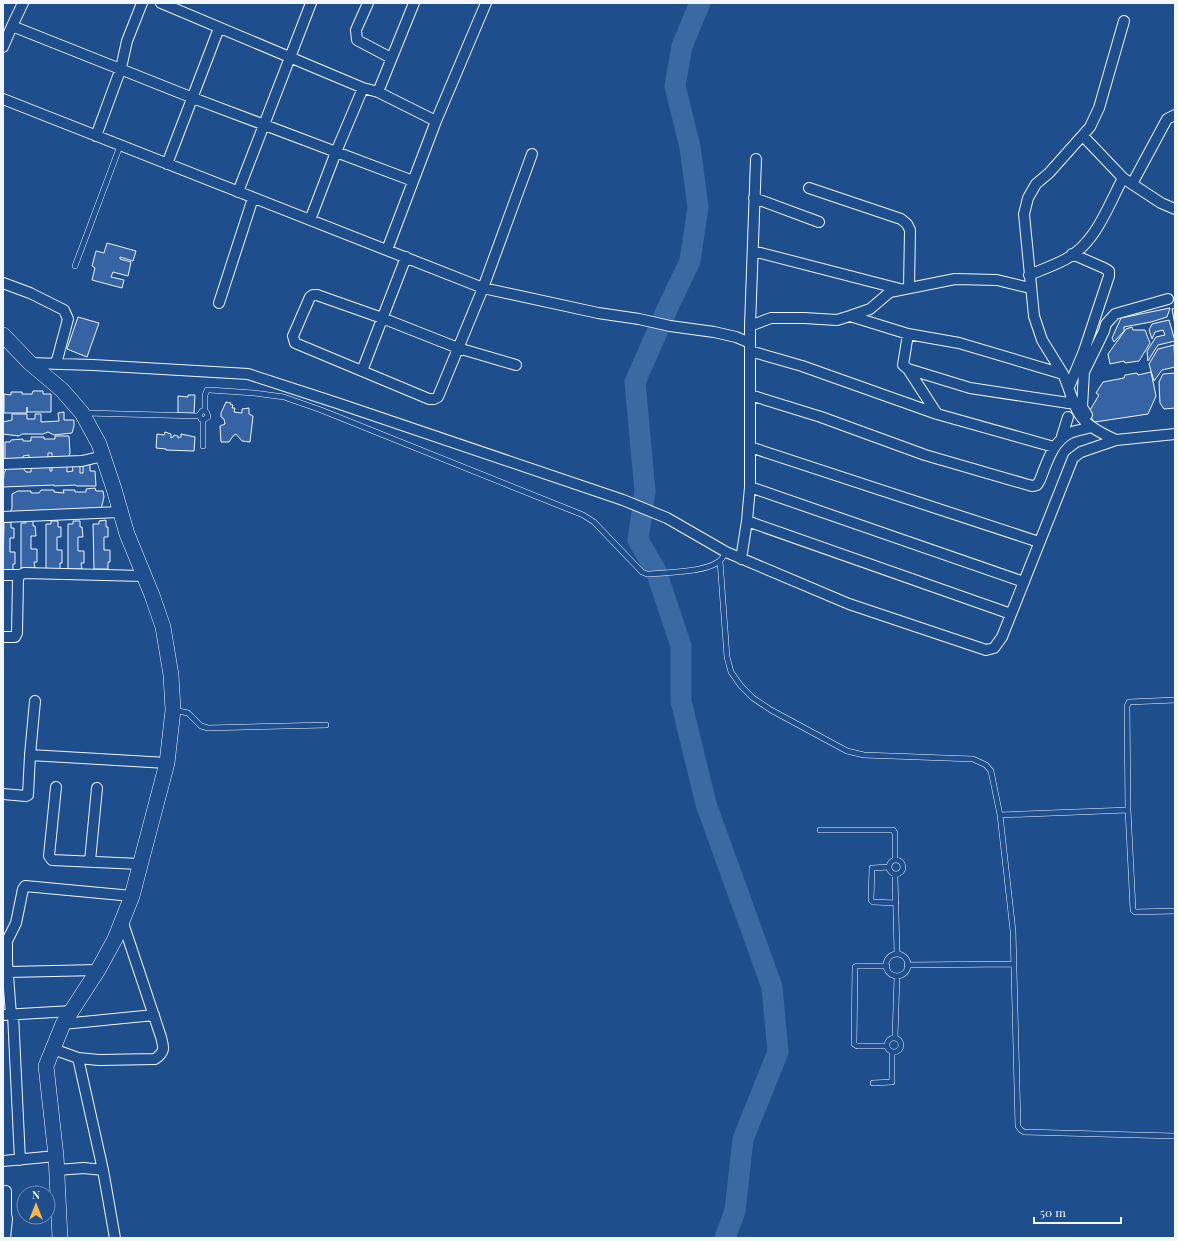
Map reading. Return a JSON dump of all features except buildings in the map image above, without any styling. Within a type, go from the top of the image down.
[{"type":"street","points":[[3,47],[23,3]]},
{"type":"street","points":[[96,136],[121,68],[128,41],[142,3]]},
{"type":"street","points":[[161,3],[363,88],[378,92],[436,121]]},
{"type":"street","points":[[238,192],[311,3]]},
{"type":"street","points":[[368,3],[356,30],[358,40],[391,58]]},
{"type":"street","points":[[387,250],[436,121],[486,3]]},
{"type":"street","points":[[378,92],[410,4]]},
{"type":"street","points":[[1121,439],[1092,427],[1084,420],[1077,411],[1063,374],[1042,340],[1034,316],[1030,288],[1024,214],[1028,198],[1036,184],[1049,173],[1090,127],[1099,108],[1124,21]]},
{"type":"street","points":[[12,26],[121,68],[193,98],[413,181]]},
{"type":"street","points":[[167,164],[219,28]]},
{"type":"street","points":[[310,220],[336,152],[363,88]]},
{"type":"street","points":[[3,99],[483,288],[598,313],[736,337],[750,347],[937,414],[1054,447]]},
{"type":"street","points":[[1132,184],[1166,119],[1175,115]]},
{"type":"street","points":[[1083,136],[1123,178],[1161,203],[1175,209]]},
{"type":"street","points":[[516,365],[458,348],[382,318],[317,295],[310,297],[292,336],[295,343],[429,399],[438,397],[458,348],[483,288],[532,154]]},
{"type":"street","points":[[741,559],[747,521],[750,487],[750,326],[756,159]]},
{"type":"street","points":[[1029,275],[1068,258],[1083,245],[1094,232],[1123,178]]},
{"type":"street","points":[[809,188],[901,219],[907,224],[910,230],[905,289]]},
{"type":"street","points":[[218,303],[254,198]]},
{"type":"street","points":[[754,198],[819,222]]},
{"type":"street","points":[[753,251],[905,289]]},
{"type":"street","points":[[1069,387],[1084,351],[1109,276],[1109,271],[1104,268],[1072,254]]},
{"type":"street","points":[[362,371],[406,257]]},
{"type":"street","points":[[750,326],[771,318],[837,320],[870,309],[890,292],[955,279],[997,280],[1030,288]]},
{"type":"street","points":[[3,283],[30,293],[64,310],[68,319],[56,364]]},
{"type":"street","points":[[1121,439],[1091,420],[1082,407],[1084,372],[1106,324],[1115,314],[1168,299]]},
{"type":"street","points":[[850,316],[908,334],[959,343],[1063,374]]},
{"type":"street","points":[[908,334],[903,365],[908,370],[937,414]]},
{"type":"street","points":[[3,335],[9,346],[62,390],[82,413],[99,444],[127,534],[163,627],[171,675],[173,710],[167,763],[132,896],[115,939],[98,970],[63,1024],[46,1066],[56,1163],[60,1238]]},
{"type":"street","points":[[30,363],[248,374],[623,500],[667,518],[741,559],[849,604],[986,650],[994,648],[1002,637],[1039,542],[1075,459],[1081,452],[1121,439],[1175,434]]},
{"type":"street","points":[[908,370],[970,388],[1075,404]]},
{"type":"street","points":[[750,395],[821,417],[925,454],[1032,486],[1037,484],[1040,480],[1054,447],[1062,438],[1071,432],[1092,427]]},
{"type":"street","points":[[1062,438],[1068,417]]},
{"type":"street","points":[[750,447],[1039,542]]},
{"type":"street","points":[[3,464],[82,460],[103,456]]},
{"type":"street","points":[[750,487],[1024,582]]},
{"type":"street","points":[[3,517],[120,512]]},
{"type":"street","points":[[747,521],[1011,614]]},
{"type":"street","points":[[3,575],[20,575],[24,573],[144,576]]},
{"type":"street","points":[[3,637],[15,637],[17,633],[18,579],[20,575]]},
{"type":"street","points":[[3,794],[28,795],[35,701]]},
{"type":"street","points":[[30,755],[167,763]]},
{"type":"street","points":[[56,787],[49,856],[52,860],[140,864]]},
{"type":"street","points":[[90,861],[97,788]]},
{"type":"street","points":[[20,1160],[6,966],[8,941],[16,923],[23,889],[25,886],[132,896]]},
{"type":"street","points":[[53,1049],[78,1058],[99,1060],[155,1059],[161,1054],[164,1047],[122,920]]},
{"type":"street","points":[[6,966],[98,970]]},
{"type":"street","points":[[9,1015],[72,1011]]},
{"type":"street","points":[[63,1024],[154,1015]]},
{"type":"street","points":[[78,1058],[103,1170],[115,1238]]},
{"type":"street","points":[[3,1161],[20,1160],[56,1163],[103,1170]]},
{"type":"street","points":[[5,1238],[7,1219],[4,1213],[6,1191]]},
{"type":"lane","points":[[75,266],[120,146]]},
{"type":"lane","points":[[82,413],[207,419],[208,416],[205,411],[205,395],[207,390],[254,393],[284,397],[321,410],[590,518],[642,572],[649,574],[699,569],[713,565],[720,561],[726,552]]},
{"type":"lane","points":[[203,446],[200,412],[205,411]]},
{"type":"lane","points":[[720,561],[727,657],[731,672],[741,686],[753,698],[771,710],[847,750],[864,755],[973,759],[986,765],[990,771],[1000,815],[1013,931],[1018,1126],[1021,1130],[1024,1132],[1175,1136]]},
{"type":"lane","points":[[1175,700],[1129,702],[1127,706],[1128,810],[1133,910],[1140,913],[1175,911]]},
{"type":"lane","points":[[173,710],[188,713],[202,726],[208,728],[326,725]]},
{"type":"lane","points":[[1000,815],[1128,810]]},
{"type":"lane","points":[[820,830],[893,830],[895,832],[895,860]]},
{"type":"lane","points":[[895,860],[900,861],[902,872],[895,875],[890,872],[889,867],[890,862],[895,860]]},
{"type":"lane","points":[[889,867],[874,868],[871,870],[871,900],[873,902],[896,902]]},
{"type":"lane","points":[[895,875],[897,954]]},
{"type":"lane","points":[[897,954],[905,959],[907,965],[903,974],[897,976],[891,975],[886,966],[889,957],[897,954]]},
{"type":"lane","points":[[907,965],[1014,964]]},
{"type":"lane","points":[[886,966],[855,967],[854,1044],[857,1046],[887,1046]]},
{"type":"lane","points":[[895,1038],[897,976]]},
{"type":"lane","points":[[873,1083],[892,1082],[892,1053],[889,1051],[887,1046],[891,1038],[895,1038],[900,1041],[901,1045],[898,1051],[892,1053]]},
{"type":"waterway","points":[[700,3],[682,46],[675,86],[690,147],[698,207],[690,261],[635,382],[645,491],[638,540],[656,571],[681,646],[681,701],[706,804],[772,987],[778,1052],[743,1139],[735,1211],[725,1238]]}]
